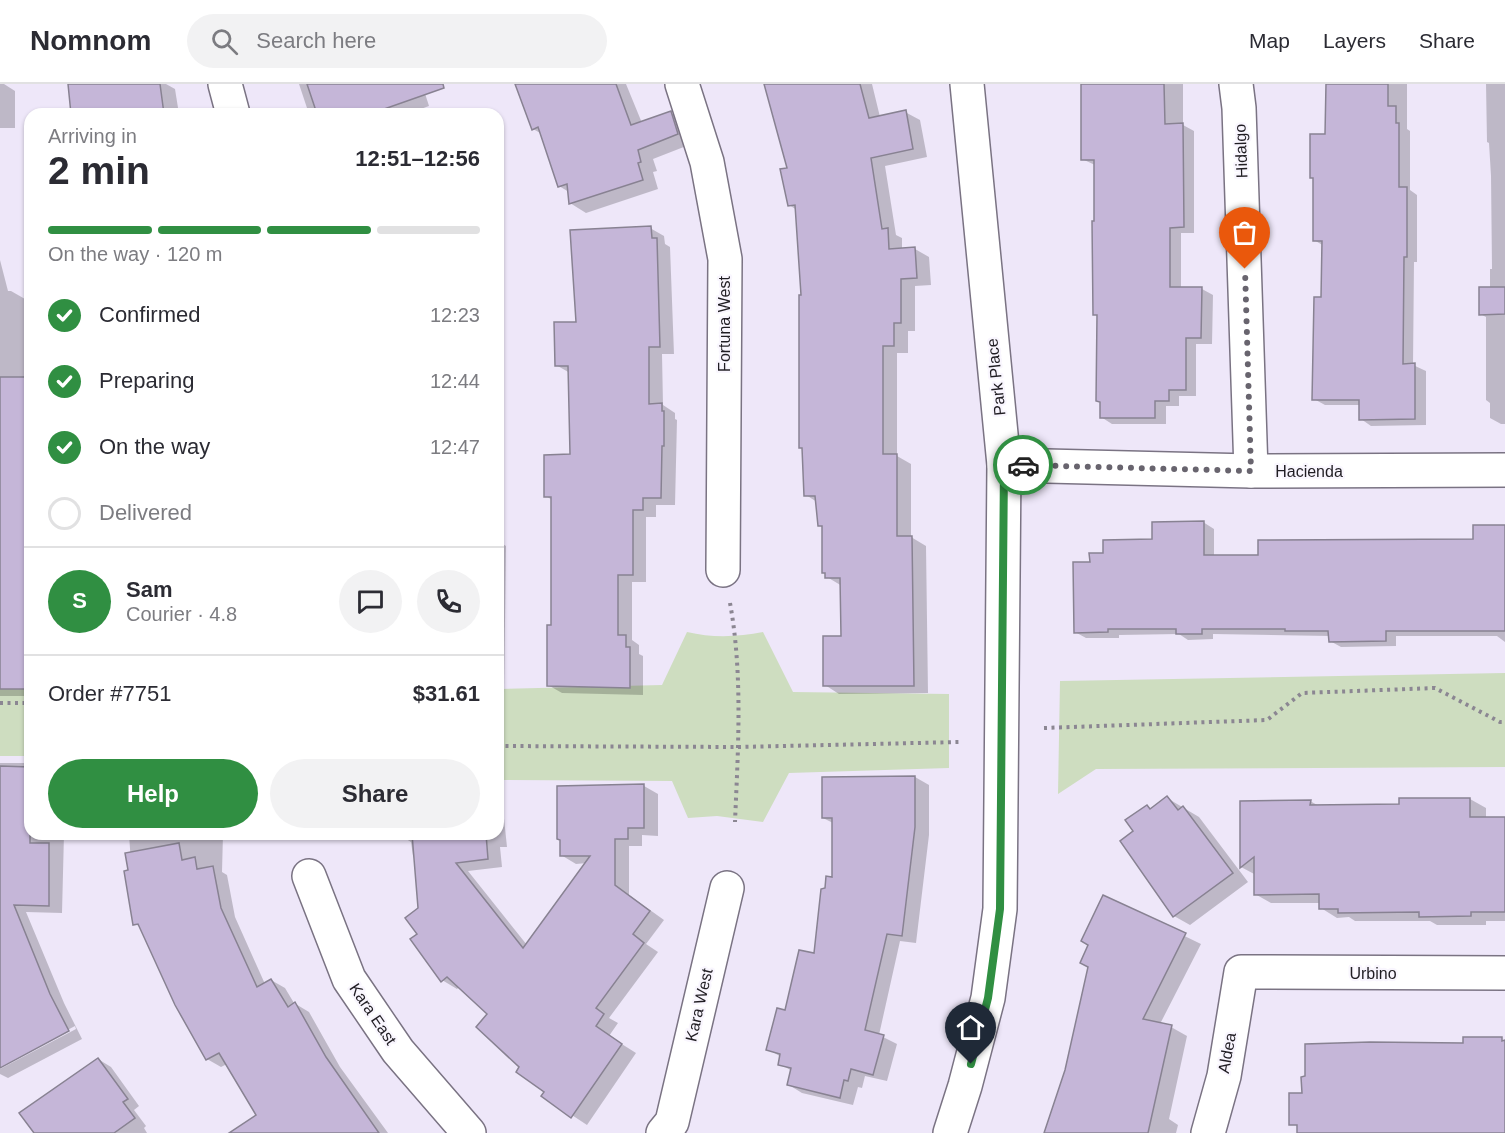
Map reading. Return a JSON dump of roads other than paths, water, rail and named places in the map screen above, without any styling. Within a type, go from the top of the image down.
[{"type":"street","points":[[225,84],[231,108]]},
{"type":"street","name":"Fortuna West","points":[[682,84],[707,162],[724,259],[723,570]]},
{"type":"street","name":"Park Place","points":[[950,1133],[988,998],[1000,909],[1004,465],[967,84]]},
{"type":"street","name":"Hidalgo","points":[[1236,84],[1239,108],[1251,471]]},
{"type":"street","name":"Hacienda","points":[[1004,465],[1251,471],[1505,470]]},
{"type":"street","name":"Kara East","points":[[309,876],[349,979],[398,1051],[470,1133]]},
{"type":"street","name":"Kara West","points":[[676,1129],[727,888]]},
{"type":"street","name":"Urbino","points":[[1241,972],[1505,973]]},
{"type":"street","name":"Aldea","points":[[1208,1133],[1224,1076],[1241,972]]}]
